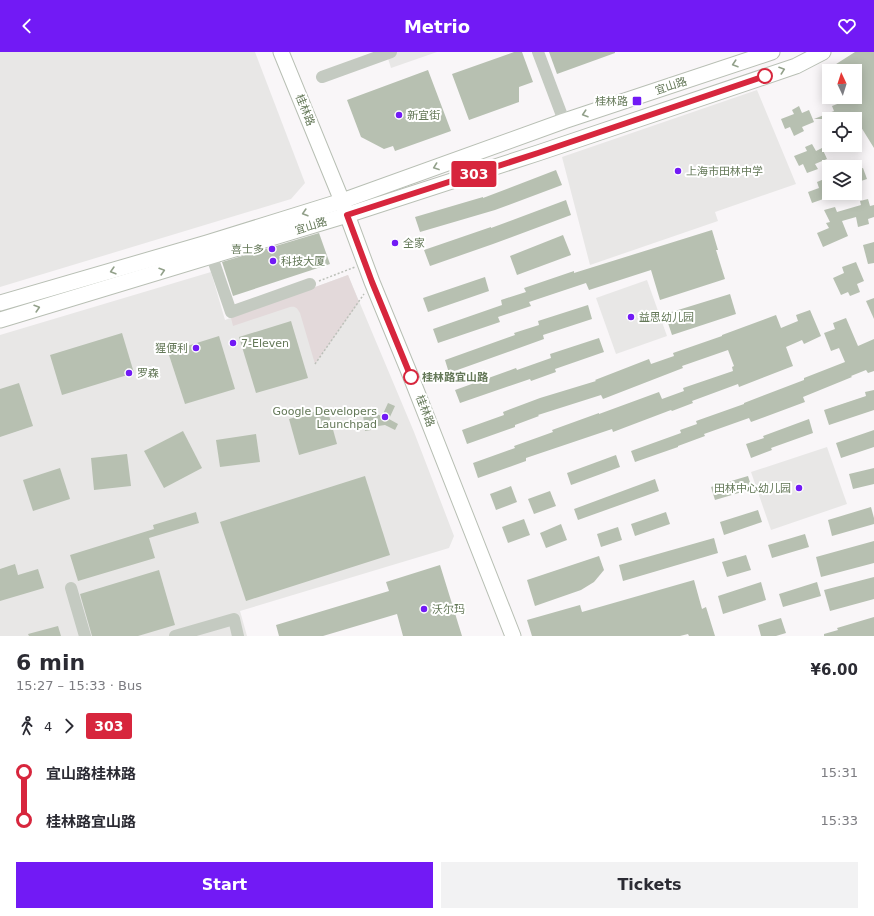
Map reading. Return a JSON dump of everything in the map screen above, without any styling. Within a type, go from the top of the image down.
[{"type":"main road","name":"桂林路","points":[[281,52],[513,636]]},
{"type":"main road","name":"宜山路","points":[[344,208],[564,121],[772,52]]},
{"type":"main road","name":"宜山路","points":[[0,320],[210,250],[344,208],[538,153],[796,66],[823,52]]},
{"type":"main road","name":"宜山路","points":[[0,303],[210,250]]},
{"type":"lane","points":[[322,77],[391,52]]},
{"type":"lane","points":[[538,52],[564,121]]},
{"type":"lane","points":[[210,250],[231,312],[310,284]]},
{"type":"lane","points":[[71,588],[85,636]]},
{"type":"lane","points":[[175,636],[234,619],[238,636]]},
{"type":"path","points":[[310,284],[364,263]]},
{"type":"path","points":[[315,364],[372,282]]},
{"type":"shaded area","points":[[0,52],[255,52],[305,183],[291,199],[0,287]]},
{"type":"shaded area","points":[[386,52],[437,52],[391,68]]},
{"type":"shaded area","name":"上海市田林中学","points":[[757,90],[796,184],[715,212],[718,221],[590,265],[562,157]]},
{"type":"shaded area","points":[[211,272],[225,320],[348,275],[414,432],[454,536],[449,548],[240,611],[247,636],[0,636],[0,335]]},
{"type":"shaded area","points":[[348,275],[359,302],[315,364],[300,313],[295,307],[290,307],[233,326],[231,318]]},
{"type":"shaded area","name":"益思幼儿园","points":[[647,280],[667,336],[616,354],[596,298]]},
{"type":"shaded area","name":"田林中心幼儿园","points":[[827,447],[847,504],[771,530],[751,472]]},
{"type":"building","points":[[514,52],[522,52],[533,82],[519,87],[519,102],[469,120],[452,74]]},
{"type":"building","points":[[549,52],[615,52],[615,53],[557,74]]},
{"type":"building","points":[[855,52],[874,52],[874,148],[862,129],[862,112],[832,112],[834,111],[832,106],[837,104],[862,104],[862,64],[836,64]]},
{"type":"building","name":"新宜街","points":[[428,70],[451,131],[395,151],[393,146],[384,149],[361,137],[347,100]]},
{"type":"building","points":[[799,106],[802,113],[809,110],[814,122],[802,127],[804,131],[794,136],[790,127],[785,129],[781,119],[794,114],[792,110]]},
{"type":"building","points":[[822,116],[822,119],[814,119]]},
{"type":"building","points":[[812,144],[816,151],[822,148],[822,152],[824,152],[827,159],[815,164],[818,169],[807,173],[803,164],[799,166],[794,156],[807,151],[805,147]]},
{"type":"building","points":[[862,168],[867,179],[862,181]]},
{"type":"building","points":[[556,170],[562,185],[495,210],[420,232],[415,217],[483,198]]},
{"type":"building","points":[[822,180],[822,199],[812,203],[808,192],[819,188],[817,182]]},
{"type":"building","points":[[868,199],[870,206],[874,205],[874,217],[868,219],[869,224],[858,227],[856,217],[842,221],[848,236],[823,247],[817,233],[829,228],[826,223],[830,222],[824,210],[835,207],[837,212],[861,205],[860,201]]},
{"type":"building","points":[[566,200],[571,215],[430,266],[424,250],[491,228]]},
{"type":"building","points":[[712,230],[718,250],[716,250],[725,279],[660,300],[651,270],[589,290],[586,283],[529,302],[531,306],[498,317],[500,322],[438,343],[433,329],[502,305],[501,300],[526,292],[524,288],[574,271],[574,273]]},
{"type":"building","name":"科技大厦","points":[[319,233],[330,264],[233,296],[222,262]]},
{"type":"building","points":[[563,235],[571,255],[517,275],[510,256]]},
{"type":"building","points":[[874,242],[874,263],[868,264],[863,245]]},
{"type":"building","points":[[856,262],[864,281],[857,284],[860,292],[850,296],[848,292],[841,295],[833,278],[844,273],[842,267]]},
{"type":"building","points":[[485,277],[489,291],[428,312],[423,298]]},
{"type":"building","points":[[730,294],[736,314],[672,335],[665,314]]},
{"type":"building","points":[[874,298],[874,319],[866,301]]},
{"type":"building","points":[[588,305],[592,319],[543,335],[544,339],[449,373],[445,360],[515,335],[514,333],[539,325],[538,321]]},
{"type":"building","points":[[810,310],[821,336],[804,344],[802,340],[786,347],[793,366],[739,387],[738,384],[692,401],[693,403],[613,432],[612,429],[526,458],[526,461],[478,478],[473,463],[515,448],[514,446],[553,432],[552,430],[659,392],[662,399],[684,391],[683,388],[733,371],[732,367],[734,366],[728,350],[682,366],[683,368],[603,399],[601,395],[538,415],[539,416],[515,425],[515,427],[467,444],[462,430],[504,415],[503,412],[540,398],[596,381],[595,380],[649,359],[651,364],[674,356],[673,353],[776,315],[781,328],[798,321],[796,315]]},
{"type":"building","points":[[846,318],[858,346],[874,339],[874,371],[868,373],[866,370],[803,397],[805,402],[751,422],[749,418],[704,434],[705,436],[678,447],[635,462],[631,451],[681,433],[680,430],[697,424],[696,421],[744,404],[845,362],[839,348],[831,351],[824,333],[835,329],[833,323]]},
{"type":"building","points":[[291,321],[308,378],[256,393],[239,337]]},
{"type":"building","points":[[122,333],[134,373],[62,395],[50,355]]},
{"type":"building","points":[[219,336],[235,389],[185,404],[168,352]]},
{"type":"building","points":[[599,338],[604,352],[555,369],[556,372],[531,381],[530,379],[460,403],[455,390],[516,368],[517,370],[551,358],[550,354]]},
{"type":"building","points":[[19,383],[33,426],[0,437],[0,389]]},
{"type":"building","points":[[874,390],[874,410],[829,425],[824,410],[866,396],[865,392]]},
{"type":"building","name":"Google Developers Launchpad","points":[[388,403],[395,406],[389,419],[398,424],[395,430],[385,425],[372,427],[371,430],[365,431],[363,415],[372,409],[376,414],[382,416]]},
{"type":"building","points":[[327,408],[337,444],[299,455],[289,419]]},
{"type":"building","points":[[809,419],[813,433],[771,448],[772,450],[751,458],[746,444]]},
{"type":"building","points":[[874,430],[874,447],[841,458],[836,443]]},
{"type":"building","points":[[183,431],[202,468],[164,488],[144,451]]},
{"type":"building","points":[[256,434],[260,462],[220,467],[216,440]]},
{"type":"building","points":[[127,454],[131,486],[94,490],[91,458]]},
{"type":"building","points":[[616,455],[620,467],[571,485],[567,473]]},
{"type":"building","points":[[60,468],[70,499],[33,511],[23,480]]},
{"type":"building","points":[[874,468],[874,484],[853,489],[849,474]]},
{"type":"building","points":[[365,476],[390,555],[246,601],[220,522]]},
{"type":"building","points":[[748,476],[752,489],[715,500],[711,487]]},
{"type":"building","points":[[655,479],[659,491],[578,520],[574,509]]},
{"type":"building","points":[[511,486],[517,502],[496,510],[490,494]]},
{"type":"building","points":[[550,491],[556,506],[534,514],[528,499]]},
{"type":"building","points":[[871,507],[874,524],[832,536],[828,520]]},
{"type":"building","points":[[758,510],[762,522],[724,535],[720,522]]},
{"type":"building","points":[[196,512],[199,523],[149,538],[155,558],[78,581],[70,555],[154,529],[153,525]]},
{"type":"building","points":[[666,512],[670,524],[635,536],[631,524]]},
{"type":"building","points":[[524,519],[530,535],[508,543],[502,527]]},
{"type":"building","points":[[561,524],[567,540],[546,548],[540,533]]},
{"type":"building","points":[[618,527],[622,540],[601,547],[597,534]]},
{"type":"building","points":[[805,534],[809,547],[772,558],[768,545]]},
{"type":"building","points":[[714,538],[718,553],[623,581],[619,565]]},
{"type":"building","points":[[874,541],[874,563],[821,577],[816,557]]},
{"type":"building","points":[[746,555],[751,570],[727,577],[722,562]]},
{"type":"building","points":[[599,556],[604,570],[594,582],[581,590],[535,606],[527,580]]},
{"type":"building","points":[[15,564],[18,575],[38,569],[44,588],[0,601],[0,569]]},
{"type":"building","points":[[440,565],[462,636],[403,636],[397,614],[323,636],[279,636],[276,625],[389,591],[386,582]]},
{"type":"building","points":[[159,570],[175,625],[138,636],[92,636],[80,594]]},
{"type":"building","points":[[874,577],[874,599],[830,611],[824,590]]},
{"type":"building","points":[[694,580],[702,609],[706,607],[715,636],[689,636],[688,634],[680,636],[532,636],[527,620],[580,605],[582,612]]},
{"type":"building","points":[[761,582],[766,600],[723,614],[718,596]]},
{"type":"building","points":[[817,582],[821,596],[783,607],[779,594]]},
{"type":"building","points":[[874,617],[874,636],[824,636],[824,634],[838,630],[837,628]]},
{"type":"building","points":[[781,618],[786,633],[776,636],[761,636],[758,625]]},
{"type":"building","points":[[58,626],[61,636],[29,636],[28,634]]},
{"type":"bus line","name":"303","points":[[411,377],[364,263],[347,215],[538,153],[765,76]]},
{"type":"place","name":"桂林路","points":[[637,101]]},
{"type":"place","name":"新宜街","points":[[399,115]]},
{"type":"place","name":"上海市田林中学","points":[[678,171]]},
{"type":"place","name":"全家","points":[[395,243]]},
{"type":"place","name":"喜士多","points":[[272,249]]},
{"type":"place","name":"科技大厦","points":[[273,261]]},
{"type":"place","name":"益思幼儿园","points":[[631,317]]},
{"type":"place","name":"7-Eleven","points":[[233,343]]},
{"type":"place","name":"猩便利","points":[[196,348]]},
{"type":"place","name":"罗森","points":[[129,373]]},
{"type":"place","name":"桂林路宜山路","points":[[411,377]]},
{"type":"place","name":"Google Developers Launchpad","points":[[385,417]]},
{"type":"place","name":"田林中心幼儿园","points":[[799,488]]},
{"type":"place","name":"沃尔玛","points":[[424,609]]}]
